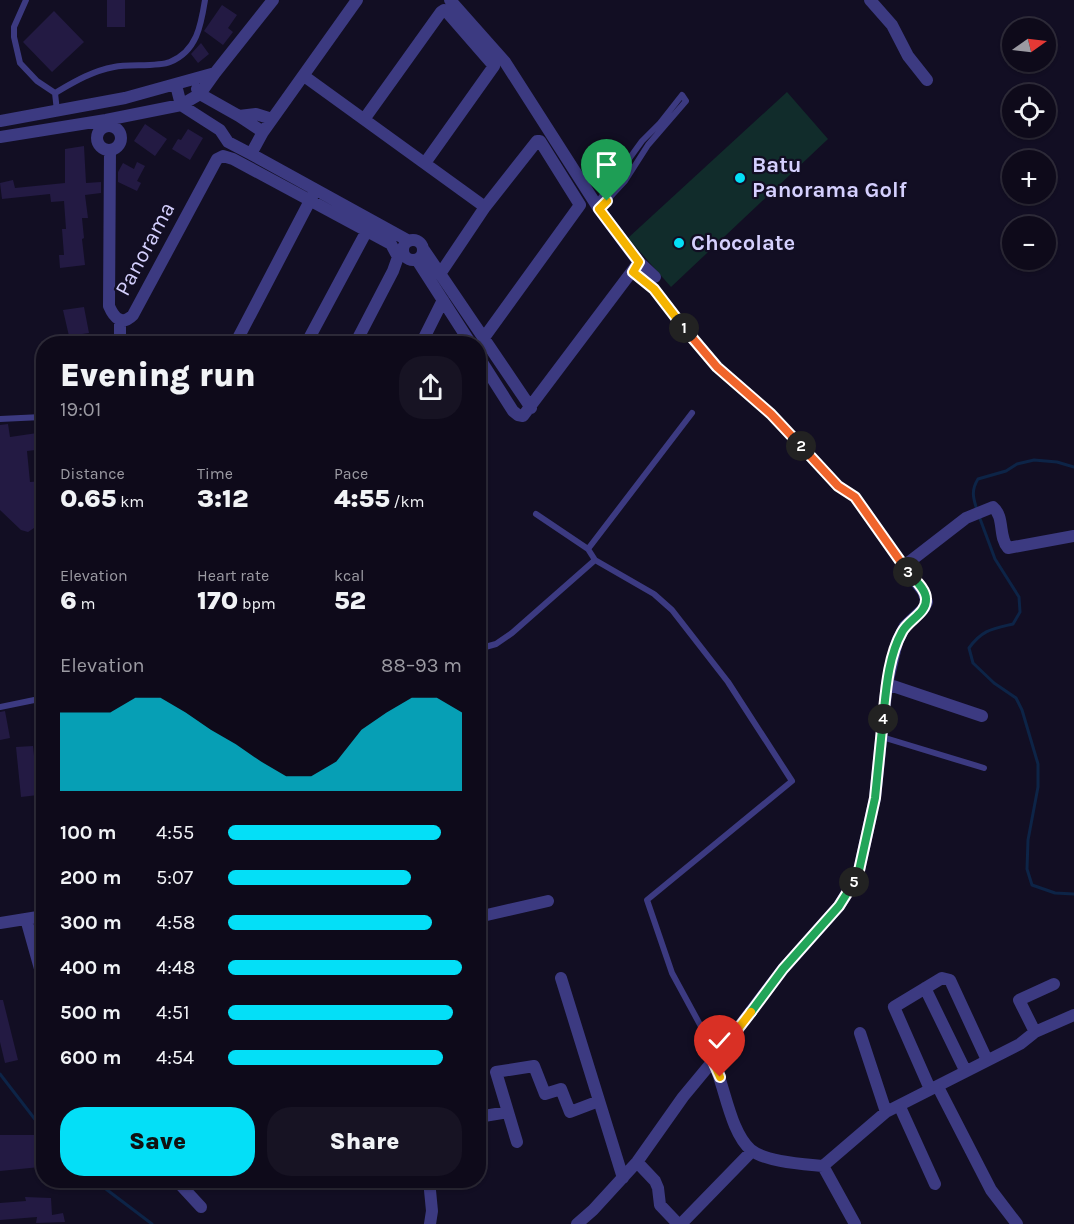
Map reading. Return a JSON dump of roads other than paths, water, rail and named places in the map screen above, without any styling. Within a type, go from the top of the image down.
[{"type":"street","points":[[0,137],[83,124],[100,126],[115,124],[181,105],[200,94],[273,0]]},
{"type":"street","points":[[251,154],[263,132],[357,0]]},
{"type":"street","points":[[450,0],[505,62],[636,267],[655,277]]},
{"type":"street","points":[[870,0],[892,25],[908,56],[927,80]]},
{"type":"street","points":[[365,118],[441,12],[444,10],[447,12],[494,66],[425,163]]},
{"type":"street","points":[[0,121],[111,101],[215,73]]},
{"type":"street","points":[[304,76],[485,207]]},
{"type":"street","points":[[192,80],[200,94],[263,132]]},
{"type":"street","points":[[176,85],[181,105],[220,130],[228,142],[317,189],[411,256],[466,336]]},
{"type":"street","points":[[111,101],[115,124]]},
{"type":"street","points":[[96,104],[100,126]]},
{"type":"street","points":[[239,116],[256,114],[272,119]]},
{"type":"street","name":"Panorama","points":[[100,126],[99,143],[110,150],[118,146],[121,137],[115,124]]},
{"type":"street","points":[[440,274],[485,207],[538,141],[580,203],[486,336]]},
{"type":"street","name":"Panorama","points":[[110,150],[109,306],[120,321],[127,320],[133,315],[228,142]]},
{"type":"street","points":[[217,159],[223,156],[233,159],[310,201],[410,241],[405,245],[403,251],[440,274],[478,336]]},
{"type":"street","points":[[239,336],[317,189]]},
{"type":"street","points":[[310,336],[370,225]]},
{"type":"street","points":[[359,336],[393,271],[411,256]]},
{"type":"street","points":[[486,369],[513,411],[523,416],[636,267]]},
{"type":"street","points":[[425,336],[443,300]]},
{"type":"street","points":[[120,321],[120,336]]},
{"type":"street","points":[[486,347],[531,408]]},
{"type":"street","points":[[577,1224],[637,1162],[683,1096],[715,1059],[783,969],[839,906],[858,875],[875,798],[887,684],[900,634],[927,602],[923,591],[904,566],[966,518],[993,507],[998,513],[1004,542],[1008,549],[1074,536]]},
{"type":"street","points":[[887,684],[982,716]]},
{"type":"street","points":[[486,916],[548,901]]},
{"type":"street","points":[[0,923],[36,917]]},
{"type":"street","points":[[26,919],[36,955]]},
{"type":"street","points":[[561,978],[623,1178]]},
{"type":"street","points":[[987,1060],[950,980],[942,978],[896,1004],[894,1010],[934,1088],[991,1190],[1017,1224]]},
{"type":"street","points":[[1035,1032],[1019,1000],[1054,984]]},
{"type":"street","points":[[925,988],[965,1070]]},
{"type":"street","points":[[715,1059],[737,1129],[752,1151],[785,1162],[823,1166],[886,1112],[900,1107],[965,1070],[1020,1044],[1035,1032],[1074,1015]]},
{"type":"street","points":[[860,1033],[886,1112]]},
{"type":"street","points":[[517,1142],[496,1072],[534,1066],[545,1094],[561,1089],[570,1112],[599,1101]]},
{"type":"street","points":[[900,1107],[935,1184]]},
{"type":"street","points":[[486,1116],[508,1112]]},
{"type":"street","points":[[637,1162],[655,1182],[660,1205],[678,1224],[752,1151]]},
{"type":"street","points":[[823,1166],[855,1224]]},
{"type":"street","points":[[183,1188],[201,1207]]},
{"type":"street","points":[[430,1188],[432,1211],[430,1224]]},
{"type":"lane","points":[[26,0],[14,27],[20,63],[37,81],[55,93],[57,111]]},
{"type":"lane","points":[[55,93],[88,74],[108,68],[170,62],[197,38],[206,0]]},
{"type":"lane","points":[[682,95],[686,101],[648,145],[625,181],[598,206],[642,141],[682,95]]},
{"type":"lane","points":[[588,549],[692,413]]},
{"type":"lane","points":[[0,419],[36,417]]},
{"type":"lane","points":[[536,514],[588,549],[595,560],[654,594],[672,610],[728,682],[792,782],[647,900],[672,973],[715,1059]]},
{"type":"lane","points":[[486,647],[496,644],[512,633],[595,560]]},
{"type":"lane","points":[[0,707],[36,700]]},
{"type":"lane","points":[[881,737],[984,768]]},
{"type":"waterway","points":[[977,510],[973,494],[978,479],[1034,460],[1057,462],[1074,467]]},
{"type":"waterway","points":[[979,516],[995,559],[1019,597],[1020,612],[1013,624],[988,631],[978,637],[969,648],[973,663],[994,683],[1016,698],[1022,710],[1038,764],[1038,787],[1028,840],[1027,869],[1032,885],[1055,893],[1074,894]]},
{"type":"waterway","points":[[0,1074],[36,1121]]},
{"type":"waterway","points":[[105,1188],[152,1224]]},
{"type":"place","name":"Batu Panorama Golf","points":[[740,178]]},
{"type":"place","name":"Chocolate","points":[[679,243]]}]
